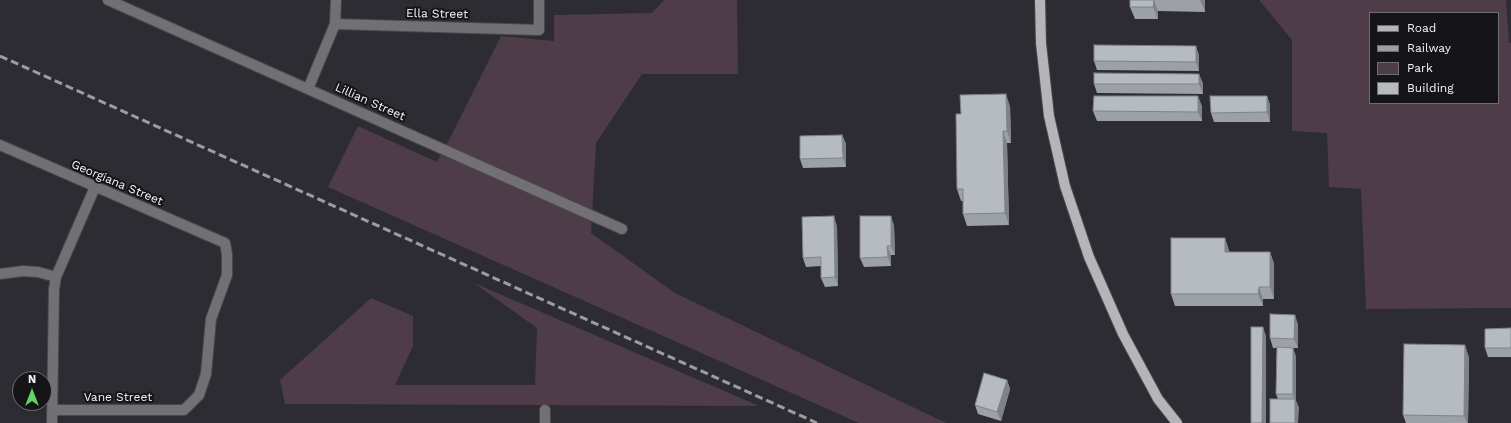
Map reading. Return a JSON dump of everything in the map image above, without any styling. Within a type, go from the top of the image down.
[{"type":"main road","points":[[1040,0],[1041,43],[1049,116],[1065,186],[1089,257],[1123,334],[1158,398],[1177,423]]},
{"type":"street","name":"Lillian Street","points":[[108,0],[622,229]]},
{"type":"street","points":[[308,89],[335,24],[336,0]]},
{"type":"street","name":"Ella Street","points":[[335,24],[539,30],[539,0]]},
{"type":"street","name":"Georgiana Street","points":[[0,145],[225,243],[227,254],[227,275],[211,319],[206,374],[199,395],[184,410]]},
{"type":"street","points":[[52,410],[54,289],[56,277],[94,187]]},
{"type":"street","points":[[0,274],[23,271],[38,272],[56,277]]},
{"type":"street","name":"Vane Street","points":[[52,410],[184,410]]},
{"type":"street","points":[[545,410],[545,423]]},
{"type":"street","points":[[52,411],[52,423]]},
{"type":"green space","points":[[664,0],[737,0],[738,74],[642,74],[596,143],[591,233],[675,293],[946,423],[859,423],[328,187],[358,126],[437,162],[501,36],[554,41],[554,15],[652,13]]},
{"type":"green space","points":[[1259,0],[1506,0],[1509,43],[1511,43],[1511,308],[1366,309],[1361,189],[1329,187],[1327,133],[1292,131],[1292,40]]},
{"type":"green space","points":[[474,283],[759,406],[285,404],[280,380],[371,298],[413,316],[413,346],[395,385],[535,385],[537,328]]},
{"type":"building","points":[[1130,0],[1154,0],[1153,7],[1130,7]]},
{"type":"building","points":[[1094,45],[1196,46],[1196,62],[1094,61]]},
{"type":"building","points":[[1094,73],[1199,74],[1199,84],[1094,84]]},
{"type":"building","points":[[1006,94],[1007,131],[1003,131],[1005,213],[963,214],[963,189],[957,189],[956,114],[961,114],[960,95]]},
{"type":"building","points":[[1094,96],[1198,96],[1198,112],[1093,111]]},
{"type":"building","points":[[1210,96],[1267,96],[1267,112],[1211,113]]},
{"type":"building","points":[[842,135],[843,158],[800,159],[800,136]]},
{"type":"building","points":[[834,216],[835,277],[821,278],[821,257],[803,258],[802,217]]},
{"type":"building","points":[[860,216],[891,216],[891,246],[887,246],[888,257],[860,258]]},
{"type":"building","points":[[1171,238],[1225,238],[1225,252],[1270,252],[1270,287],[1259,287],[1258,294],[1171,294]]},
{"type":"building","points":[[1270,314],[1295,315],[1294,339],[1270,338]]},
{"type":"building","points":[[1251,327],[1263,327],[1262,423],[1251,423]]},
{"type":"building","points":[[1511,328],[1511,348],[1485,348],[1485,329]]},
{"type":"building","points":[[1404,344],[1465,345],[1464,416],[1403,415]]},
{"type":"building","points":[[1277,347],[1293,348],[1293,394],[1276,394]]},
{"type":"building","points":[[984,373],[1007,380],[997,412],[975,405]]},
{"type":"building","points":[[1270,399],[1295,399],[1295,423],[1270,423]]},
{"type":"railway","points":[[0,56],[817,423]]}]
